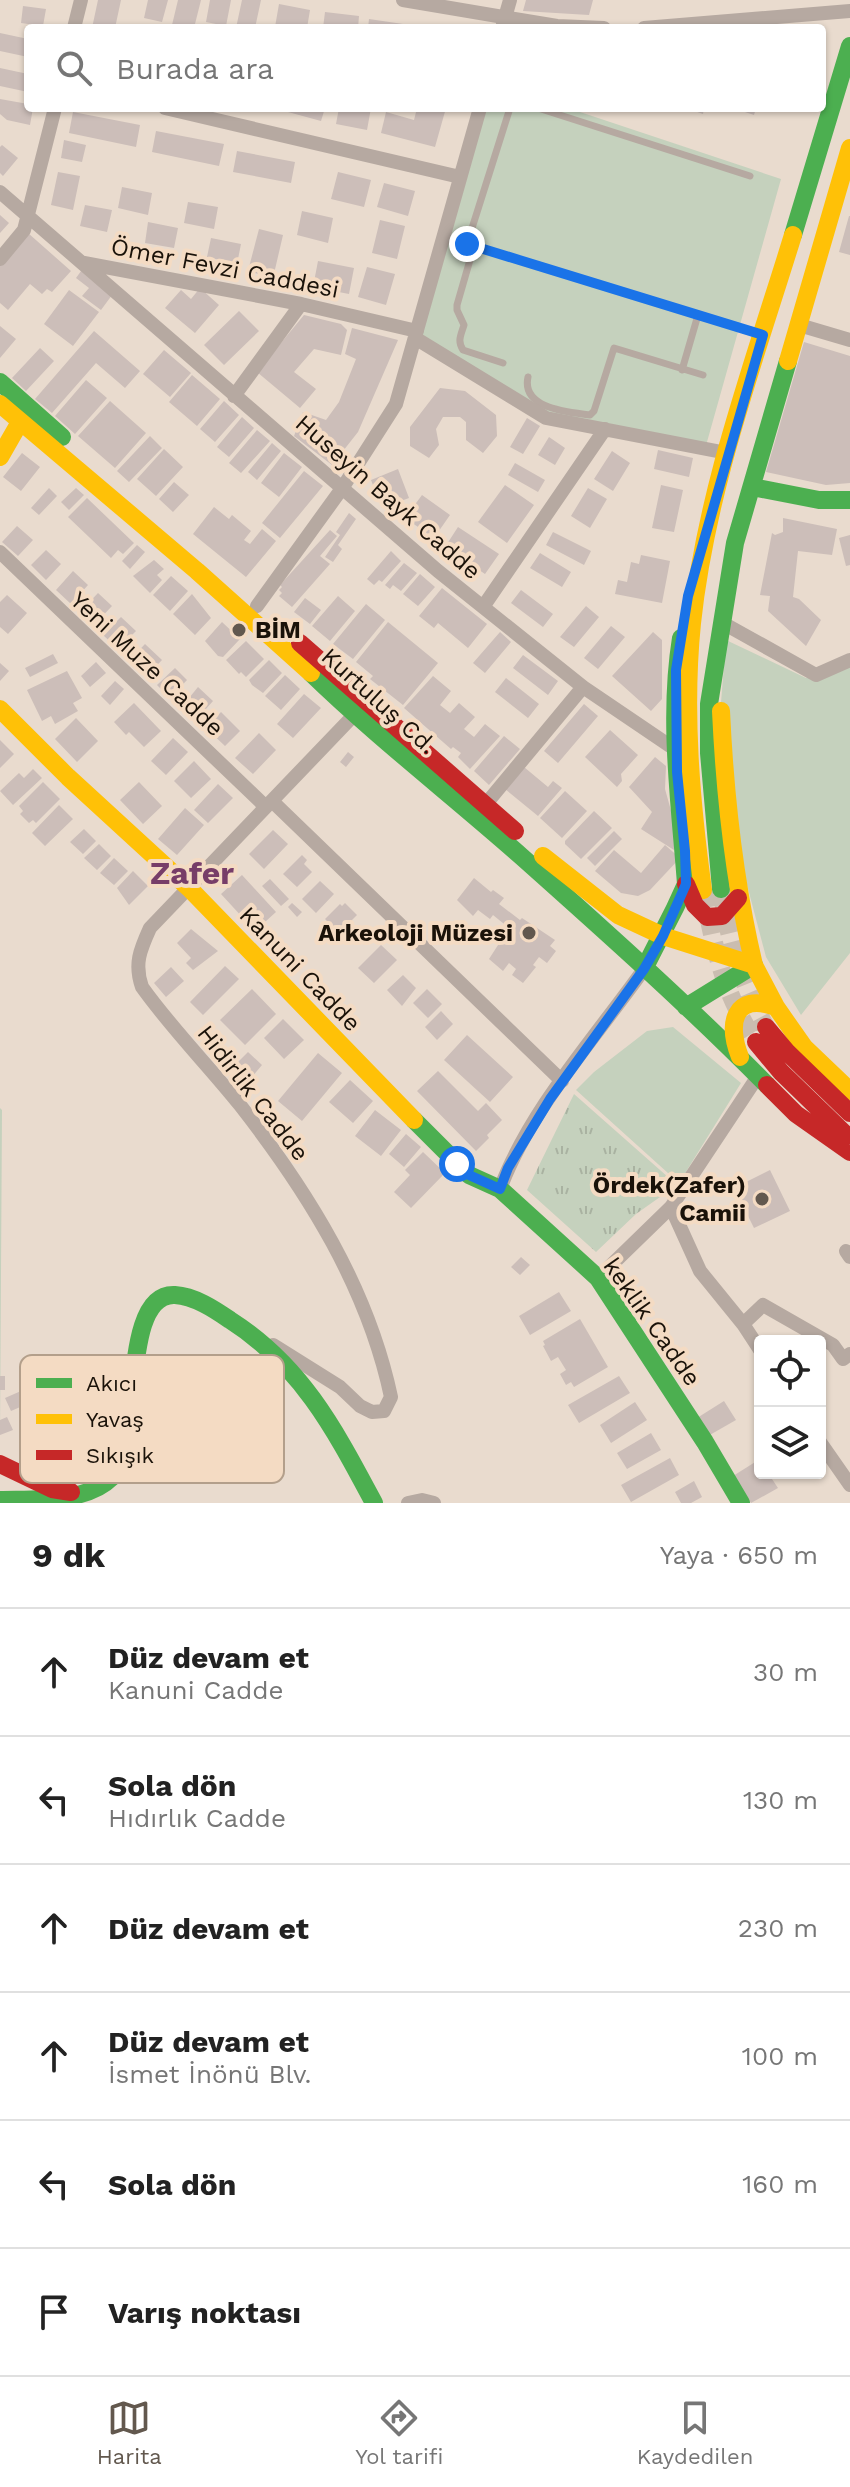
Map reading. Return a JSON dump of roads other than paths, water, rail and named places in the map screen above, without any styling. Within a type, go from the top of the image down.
[{"type":"main road","points":[[703,888],[676,750],[676,670],[688,596],[727,453],[847,71],[850,46]]},
{"type":"main road","points":[[738,898],[730,912],[723,917],[712,918],[700,914],[690,900],[703,888],[709,704],[715,659],[735,543],[850,148]]},
{"type":"main road","name":"Kurtuluş Cd.","points":[[0,382],[566,876],[618,915],[663,936],[754,965]]},
{"type":"main road","name":"Kurtuluş Cd.","points":[[0,404],[207,579],[354,715],[521,856],[722,1039],[796,1114],[850,1152]]},
{"type":"main road","points":[[0,457],[20,422]]},
{"type":"main road","points":[[752,487],[819,500],[850,500]]},
{"type":"main road","points":[[703,888],[690,758],[689,695],[692,623],[707,534]]},
{"type":"main road","points":[[715,659],[730,849],[754,965],[776,1007],[804,1047],[850,1091]]},
{"type":"main road","name":"Kanuni Cadde","points":[[0,709],[68,777],[189,888],[441,1149],[469,1175],[500,1189]]},
{"type":"main road","points":[[618,915],[651,914],[675,908],[703,888]]},
{"type":"main road","points":[[644,969],[675,908]]},
{"type":"main road","points":[[686,1007],[754,965]]},
{"type":"main road","points":[[740,1058],[732,1028],[737,1013],[743,1006],[758,1001],[776,1007]]},
{"type":"main road","points":[[850,1113],[787,1052],[761,1034],[795,1087],[850,1139]]},
{"type":"main road","name":"keklik Cadde","points":[[500,1189],[598,1278],[741,1503]]},
{"type":"main road","points":[[136,1355],[142,1319],[151,1302],[167,1295],[187,1297],[249,1330],[279,1355]]},
{"type":"main road","points":[[284,1360],[321,1406],[374,1503]]},
{"type":"main road","points":[[0,1464],[20,1474]]},
{"type":"main road","points":[[40,1483],[52,1489],[79,1494]]},
{"type":"main road","points":[[0,1500],[56,1500],[104,1483]]},
{"type":"street","points":[[75,24],[81,0]]},
{"type":"street","points":[[403,0],[504,23],[510,0]]},
{"type":"street","points":[[672,24],[782,8],[850,11]]},
{"type":"street","points":[[0,259],[24,230],[54,112]]},
{"type":"street","points":[[182,112],[460,177]]},
{"type":"street","points":[[257,606],[343,487],[396,404],[479,112]]},
{"type":"street","name":"Ömer Fevzi Caddesi","points":[[0,192],[28,219],[84,263],[301,304],[416,334],[546,418],[727,453]]},
{"type":"street","name":"Huseyin Bayk Cadde","points":[[84,263],[234,396],[483,607],[583,687],[676,750]]},
{"type":"street","points":[[234,396],[301,304]]},
{"type":"street","points":[[799,325],[850,340]]},
{"type":"street","points":[[483,607],[605,429]]},
{"type":"street","name":"Yeni Muze Cadde","points":[[0,552],[562,1081]]},
{"type":"street","points":[[721,622],[816,675],[850,660]]},
{"type":"street","points":[[485,805],[583,687]]},
{"type":"street","name":"Hidirlik Cadde","points":[[249,1330],[340,1387],[360,1406],[372,1412],[384,1411],[388,1406],[391,1397],[389,1386],[371,1321],[329,1233],[240,1106],[142,987],[137,973],[138,952],[150,928],[354,715]]},
{"type":"street","points":[[500,1189],[508,1168],[562,1081],[644,969]]},
{"type":"street","points":[[598,1278],[671,1207],[758,1076]]},
{"type":"street","points":[[671,1207],[700,1271],[754,1341]]},
{"type":"street","points":[[743,1324],[763,1305],[833,1345],[843,1359],[850,1354]]},
{"type":"street","points":[[826,1451],[850,1485]]},
{"type":"street","points":[[408,1503],[422,1500],[434,1503]]},
{"type":"lane","points":[[509,112],[467,244],[763,335]]},
{"type":"lane","points":[[550,112],[750,176]]},
{"type":"lane","points":[[474,246],[457,305],[464,325],[460,345],[463,350],[503,363]]},
{"type":"lane","points":[[682,370],[698,315]]},
{"type":"lane","points":[[528,377],[528,389],[535,400],[558,409],[590,415],[614,348],[703,375]]},
{"type":"tunnel","points":[[721,889],[737,960],[766,1027]]},
{"type":"tunnel","points":[[703,890],[728,987],[756,1042]]},
{"type":"place","name":"BİM","points":[[239,630]]},
{"type":"place","name":"Arkeoloji Müzesi","points":[[529,933]]},
{"type":"place","name":"Ördek(Zafer) Camii","points":[[762,1199]]},
{"type":"district","name":"Zafer","points":[[192,873]]}]
